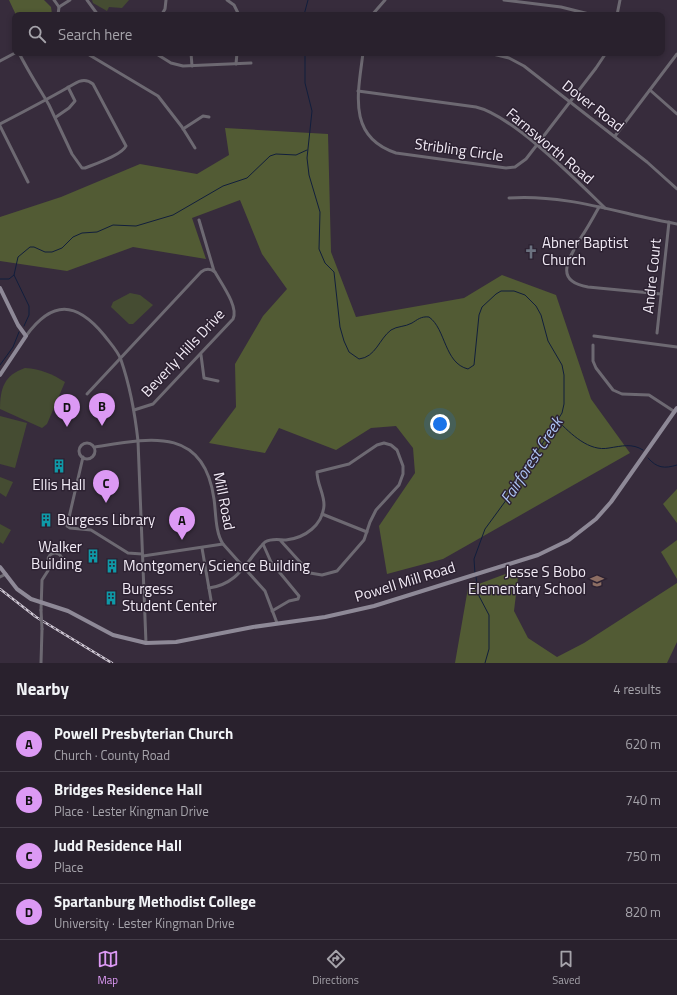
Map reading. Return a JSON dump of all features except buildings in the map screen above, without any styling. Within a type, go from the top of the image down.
[{"type":"street","points":[[54,0],[58,8],[58,12]]},
{"type":"street","points":[[58,8],[70,0]]},
{"type":"street","points":[[87,0],[96,12]]},
{"type":"street","points":[[163,12],[166,0]]},
{"type":"street","points":[[227,0],[234,5],[238,12]]},
{"type":"street","points":[[375,12],[385,0]]},
{"type":"street","points":[[504,0],[561,7],[581,12]]},
{"type":"street","points":[[618,12],[620,0]]},
{"type":"street","points":[[615,136],[677,54]]},
{"type":"street","points":[[0,61],[12,55]]},
{"type":"street","points":[[20,56],[46,100],[56,117],[72,154],[83,169],[126,148],[124,140],[92,84],[89,82],[80,81],[68,87],[46,100],[0,126],[28,182]]},
{"type":"street","points":[[91,56],[154,93],[183,129],[195,148]]},
{"type":"street","points":[[160,56],[171,63],[192,66],[251,63]]},
{"type":"street","points":[[191,56],[192,66]]},
{"type":"street","points":[[236,64],[237,56]]},
{"type":"street","name":"Stribling Circle","points":[[363,56],[358,91],[358,110],[365,130],[380,145],[396,153],[506,168],[515,167],[523,162],[571,102],[604,56]]},
{"type":"street","name":"Dover Road","points":[[504,56],[519,63],[571,102],[615,136],[677,188]]},
{"type":"street","points":[[56,117],[69,108],[75,101],[74,96],[68,87]]},
{"type":"street","points":[[650,90],[677,114]]},
{"type":"street","name":"Farnsworth Road","points":[[358,91],[482,109],[495,114],[536,146],[605,208]]},
{"type":"street","points":[[183,129],[203,116],[209,117]]},
{"type":"street","points":[[510,198],[534,196],[557,198],[677,224]]},
{"type":"street","points":[[599,207],[567,263],[566,270],[570,281],[577,285],[588,287],[661,294]]},
{"type":"street","points":[[199,220],[214,271]]},
{"type":"street","name":"Andre Court","points":[[657,332],[668,222]]},
{"type":"street","points":[[87,394],[201,272],[207,269],[214,271]]},
{"type":"street","name":"Beverly Hills Drive","points":[[134,410],[153,404],[201,355],[233,319],[235,312],[234,306],[214,271]]},
{"type":"street","points":[[0,288],[18,325],[26,336]]},
{"type":"street","points":[[0,375],[37,321],[46,314],[64,309],[75,311],[85,316],[100,330],[121,359],[134,410],[138,441],[146,643]]},
{"type":"street","points":[[594,336],[677,347]]},
{"type":"street","points":[[593,345],[593,361],[596,368],[613,390],[622,394],[649,395],[676,410]]},
{"type":"street","points":[[201,355],[204,378],[218,381]]},
{"type":"street","name":"Powell Mill Road","points":[[0,567],[20,592],[41,604],[68,611],[113,635],[146,643],[176,642],[277,623],[325,617],[387,603],[549,550],[585,529],[611,502],[676,410]]},
{"type":"street","name":"Mill Road","points":[[95,447],[138,441],[163,441],[178,444],[192,451],[200,459],[209,476],[219,536],[223,544]]},
{"type":"street","points":[[90,443],[95,447],[92,457],[84,457],[80,452],[82,445],[90,443]]},
{"type":"street","points":[[209,588],[226,584],[245,568],[263,544],[268,540],[294,538],[307,533],[317,524],[322,514],[324,503],[318,482],[317,472],[349,464],[380,443],[391,445],[397,450],[403,466],[402,478],[396,488],[374,514],[362,542],[341,567],[332,573],[322,576],[311,574],[280,540]]},
{"type":"street","points":[[84,457],[67,526],[70,528],[91,530],[128,553],[142,555],[223,544],[265,591],[277,623]]},
{"type":"street","points":[[322,514],[367,532]]},
{"type":"street","points":[[263,544],[271,562],[299,596],[298,599],[289,601],[272,611]]},
{"type":"street","points":[[202,548],[210,600]]},
{"type":"street","points":[[54,553],[60,554],[63,559],[61,564],[56,567],[51,566],[48,561],[49,556],[54,553]]},
{"type":"street","points":[[41,663],[42,580],[51,566]]},
{"type":"street","points":[[0,577],[6,574]]},
{"type":"green space","points":[[9,0],[44,0],[51,7],[52,12],[15,12]]},
{"type":"green space","points":[[92,0],[129,0],[122,8],[109,7],[107,11],[93,3]]},
{"type":"green space","points":[[225,128],[328,134],[331,252],[356,317],[464,298],[502,275],[556,295],[591,399],[630,453],[443,559],[387,574],[379,526],[415,473],[413,448],[396,426],[371,428],[336,450],[279,428],[265,453],[209,443],[236,407],[235,364],[263,316],[287,289],[262,254],[240,200],[192,218],[206,259],[133,247],[67,271],[0,261],[0,217],[61,197],[140,164],[197,174],[229,155]]},
{"type":"green space","points":[[130,293],[140,295],[153,305],[133,324],[129,324],[111,307],[113,302]]},
{"type":"green space","points":[[25,368],[46,372],[65,382],[47,424],[42,428],[0,409],[2,389],[8,379],[18,371]]},
{"type":"green space","points":[[0,416],[27,423],[15,468],[0,464]]},
{"type":"green space","points":[[0,477],[13,482],[6,497],[0,493]]},
{"type":"green space","points":[[677,489],[677,523],[663,504]]},
{"type":"green space","points":[[0,524],[11,530],[3,544],[0,542]]},
{"type":"green space","points":[[677,540],[677,579],[661,552]]},
{"type":"green space","points":[[519,569],[514,611],[528,638],[557,657],[584,643],[677,583],[677,642],[667,663],[455,663],[468,588]]},
{"type":"waterway","name":"Fairforest Creek","points":[[305,12],[308,0]]},
{"type":"waterway","name":"Fairforest Creek","points":[[305,56],[305,83],[312,111],[307,158],[309,175],[320,212],[319,249],[325,263],[334,272],[340,327],[349,352],[359,359],[365,358],[391,330],[421,318],[429,317],[435,322],[454,360],[460,366],[468,369],[474,365],[479,315],[482,307],[501,291],[514,291],[525,295],[536,306],[541,315],[548,341],[562,365],[564,375],[564,404],[562,413],[535,455],[529,469],[485,529],[474,559],[475,574]]},
{"type":"waterway","points":[[24,326],[29,315],[29,306],[14,275],[18,257],[30,247],[34,247],[45,252],[52,252],[62,248],[73,237],[82,233],[97,232],[113,225],[136,226],[173,215],[223,186],[247,178],[270,156],[276,154],[296,155],[307,150]]},
{"type":"waterway","points":[[0,279],[9,279],[14,275]]},
{"type":"waterway","points":[[0,365],[13,347],[19,332]]},
{"type":"waterway","points":[[558,421],[581,441],[588,445],[602,449],[635,446],[643,450]]},
{"type":"waterway","points":[[648,458],[654,464],[661,467],[677,465]]},
{"type":"waterway","name":"Fairforest Creek","points":[[476,577],[479,596],[489,615],[489,649],[485,663]]},
{"type":"railway","points":[[0,589],[36,617],[112,663]]},
{"type":"place","name":"Abner Baptist Church","points":[[531,252]]},
{"type":"place","name":"Bridges Residence Hall","points":[[102,426]]},
{"type":"place","name":"Spartanburg Methodist College","points":[[67,427]]},
{"type":"place","name":"Ellis Hall","points":[[59,466]]},
{"type":"place","name":"Judd Residence Hall","points":[[106,503]]},
{"type":"place","name":"Burgess Library","points":[[46,520]]},
{"type":"place","name":"Powell Presbyterian Church","points":[[182,540]]},
{"type":"place","name":"Walker Building","points":[[93,556]]},
{"type":"place","name":"Montgomery Science Building","points":[[112,566]]},
{"type":"place","name":"Jesse S Bobo Elementary School","points":[[597,581]]},
{"type":"place","name":"Burgess Student Center","points":[[111,598]]}]
